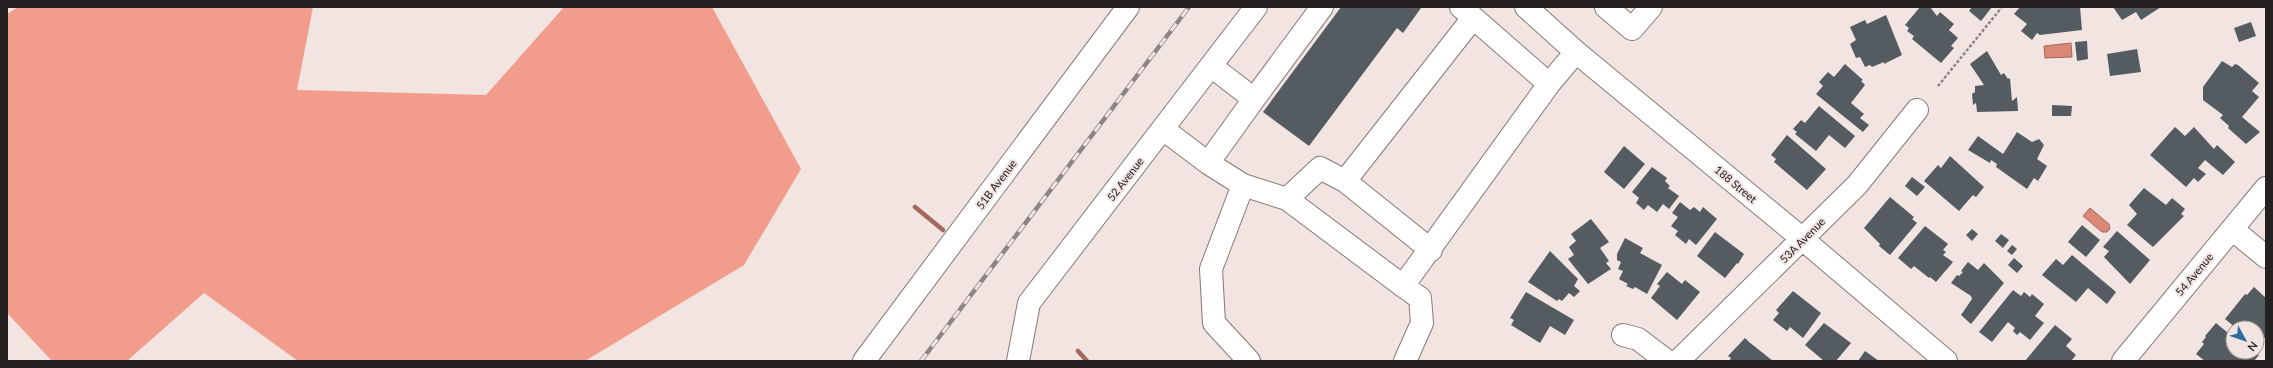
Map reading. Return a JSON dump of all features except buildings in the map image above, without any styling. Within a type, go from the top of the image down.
[{"type":"street","name":"51B Avenue","points":[[864,361],[1128,7]]},
{"type":"street","name":"52 Avenue","points":[[1018,361],[1029,302],[1163,130],[1256,7]]},
{"type":"street","points":[[1208,163],[1322,7]]},
{"type":"street","name":"188 Street","points":[[1526,7],[1576,52],[1802,239],[1946,361]]},
{"type":"street","points":[[1606,7],[1632,29],[1651,7]]},
{"type":"street","points":[[1344,182],[1467,12],[1549,84]]},
{"type":"street","points":[[1404,286],[1549,84],[1576,52]]},
{"type":"street","points":[[1211,66],[1254,99]]},
{"type":"street","name":"53A Avenue","points":[[1678,361],[1857,185],[1917,110]]},
{"type":"street","points":[[1163,130],[1208,163],[1243,185],[1287,199],[1420,298],[1422,323],[1405,361]]},
{"type":"street","points":[[1287,199],[1320,168],[1344,182],[1431,250]]},
{"type":"street","points":[[1243,185],[1211,269],[1214,323],[1249,361]]},
{"type":"street","name":"54 Avenue","points":[[2123,361],[2266,188]]},
{"type":"street","points":[[2232,229],[2266,258]]},
{"type":"street","points":[[1623,335],[1638,339],[1667,361]]},
{"type":"path","points":[[1938,86],[2002,7]]},
{"type":"shaded area","points":[[18,7],[313,7],[297,90],[486,95],[564,7],[712,7],[801,169],[744,265],[585,361],[298,361],[204,293],[127,361],[52,361],[7,313],[7,14]]},
{"type":"shaded area","points":[[2071,43],[2072,57],[2045,58],[2044,46]]},
{"type":"shaded area","points":[[2090,208],[2109,224],[2110,229],[2107,232],[2102,232],[2083,216]]},
{"type":"waterway","points":[[915,207],[943,230]]},
{"type":"waterway","points":[[1078,351],[1087,361]]},
{"type":"railway","points":[[921,361],[1189,7]]}]
